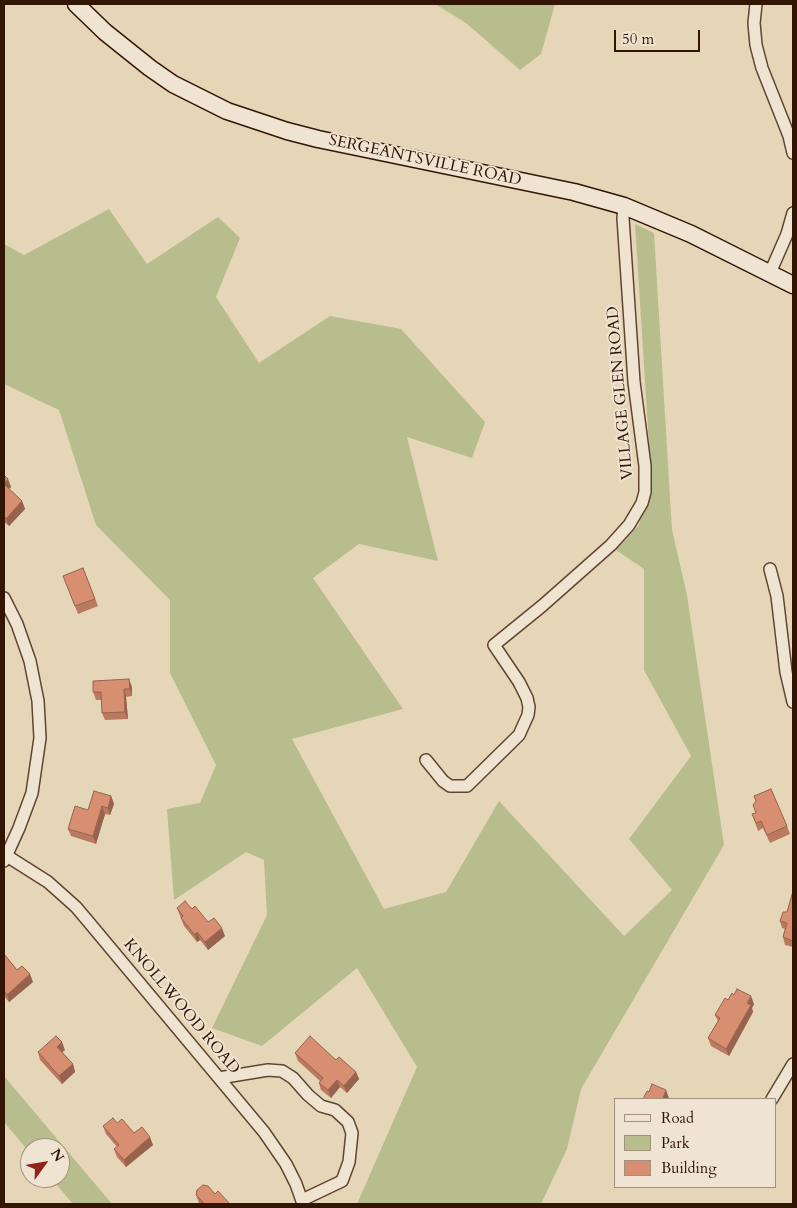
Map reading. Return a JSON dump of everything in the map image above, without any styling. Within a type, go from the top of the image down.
[{"type":"main road","name":"SERGEANTSVILLE ROAD","points":[[76,4],[105,32],[150,68],[173,84],[227,111],[318,139],[574,192],[624,206],[684,230],[793,285]]},
{"type":"street","points":[[756,4],[754,23],[756,45],[762,68],[789,136],[793,153]]},
{"type":"street","name":"VILLAGE GLEN ROAD","points":[[426,760],[443,781],[450,786],[467,786],[519,735],[528,715],[527,698],[519,682],[494,645],[542,606],[611,545],[629,524],[642,503],[645,492],[645,466],[634,382],[623,218],[624,206]]},
{"type":"street","points":[[770,273],[787,234],[793,213]]},
{"type":"street","points":[[770,569],[777,596],[786,672],[793,702]]},
{"type":"street","points":[[4,598],[17,624],[30,660],[40,719],[38,755],[32,793],[5,858]]},
{"type":"street","name":"KNOLLWOOD ROAD","points":[[5,858],[48,882],[76,907],[276,1148],[286,1164],[303,1202]]},
{"type":"street","points":[[773,1098],[793,1064]]},
{"type":"street","points":[[219,1078],[268,1070],[282,1071],[293,1078],[321,1106],[335,1110],[348,1122],[352,1133],[349,1162],[342,1181],[303,1202]]},
{"type":"green space","points":[[435,4],[555,4],[541,54],[520,70],[466,23]]},
{"type":"green space","points":[[109,209],[147,264],[218,217],[240,238],[216,297],[259,363],[330,316],[401,329],[485,422],[472,458],[407,437],[438,561],[359,544],[313,578],[403,709],[292,739],[384,909],[446,892],[499,801],[624,936],[672,890],[629,839],[691,756],[644,670],[644,569],[616,550],[638,526],[652,492],[635,224],[654,233],[672,530],[687,595],[724,845],[581,1089],[567,1149],[541,1204],[357,1204],[417,1067],[357,968],[262,1046],[212,1028],[267,915],[264,860],[246,852],[174,900],[167,809],[200,803],[216,765],[170,673],[170,600],[96,525],[59,410],[4,384],[4,244],[24,255]]},
{"type":"green space","points":[[4,1076],[56,1138],[20,1138],[20,1141],[4,1122]]},
{"type":"green space","points":[[70,1154],[112,1204],[73,1204],[59,1188],[70,1188]]},
{"type":"building","points":[[4,475],[8,479],[4,484]]},
{"type":"building","points":[[4,484],[22,501],[6,519],[4,516]]},
{"type":"building","points":[[83,568],[95,599],[75,606],[63,576]]},
{"type":"building","points":[[129,679],[130,689],[124,689],[125,712],[102,713],[101,692],[93,692],[93,681]]},
{"type":"building","points":[[771,789],[787,826],[767,835],[761,821],[756,823],[752,814],[756,813],[753,805],[756,801],[754,796]]},
{"type":"building","points":[[94,791],[111,796],[108,808],[102,806],[93,836],[68,829],[75,806],[88,810]]},
{"type":"building","points":[[793,891],[793,941],[783,937],[787,923],[780,921],[783,912],[787,912]]},
{"type":"building","points":[[185,901],[192,909],[195,906],[208,922],[214,918],[222,928],[205,942],[197,932],[195,935],[181,918],[183,916],[177,908]]},
{"type":"building","points":[[4,954],[17,970],[22,966],[30,974],[7,995],[4,991]]},
{"type":"building","points":[[737,989],[751,996],[747,1003],[751,1005],[726,1049],[708,1038],[720,1018],[715,1015],[725,998],[728,1000]]},
{"type":"building","points":[[56,1036],[62,1042],[57,1047],[73,1064],[59,1076],[38,1052]]},
{"type":"building","points":[[310,1036],[336,1060],[339,1057],[356,1072],[344,1086],[337,1080],[328,1090],[319,1083],[323,1078],[295,1053]]},
{"type":"building","points":[[652,1084],[666,1090],[663,1098],[644,1098],[647,1091],[649,1092]]},
{"type":"building","points":[[113,1118],[117,1123],[122,1119],[134,1133],[142,1127],[150,1137],[124,1160],[114,1149],[119,1145],[103,1126]]},
{"type":"building","points":[[203,1185],[208,1186],[215,1194],[218,1191],[230,1204],[205,1204],[196,1195],[197,1190]]}]
